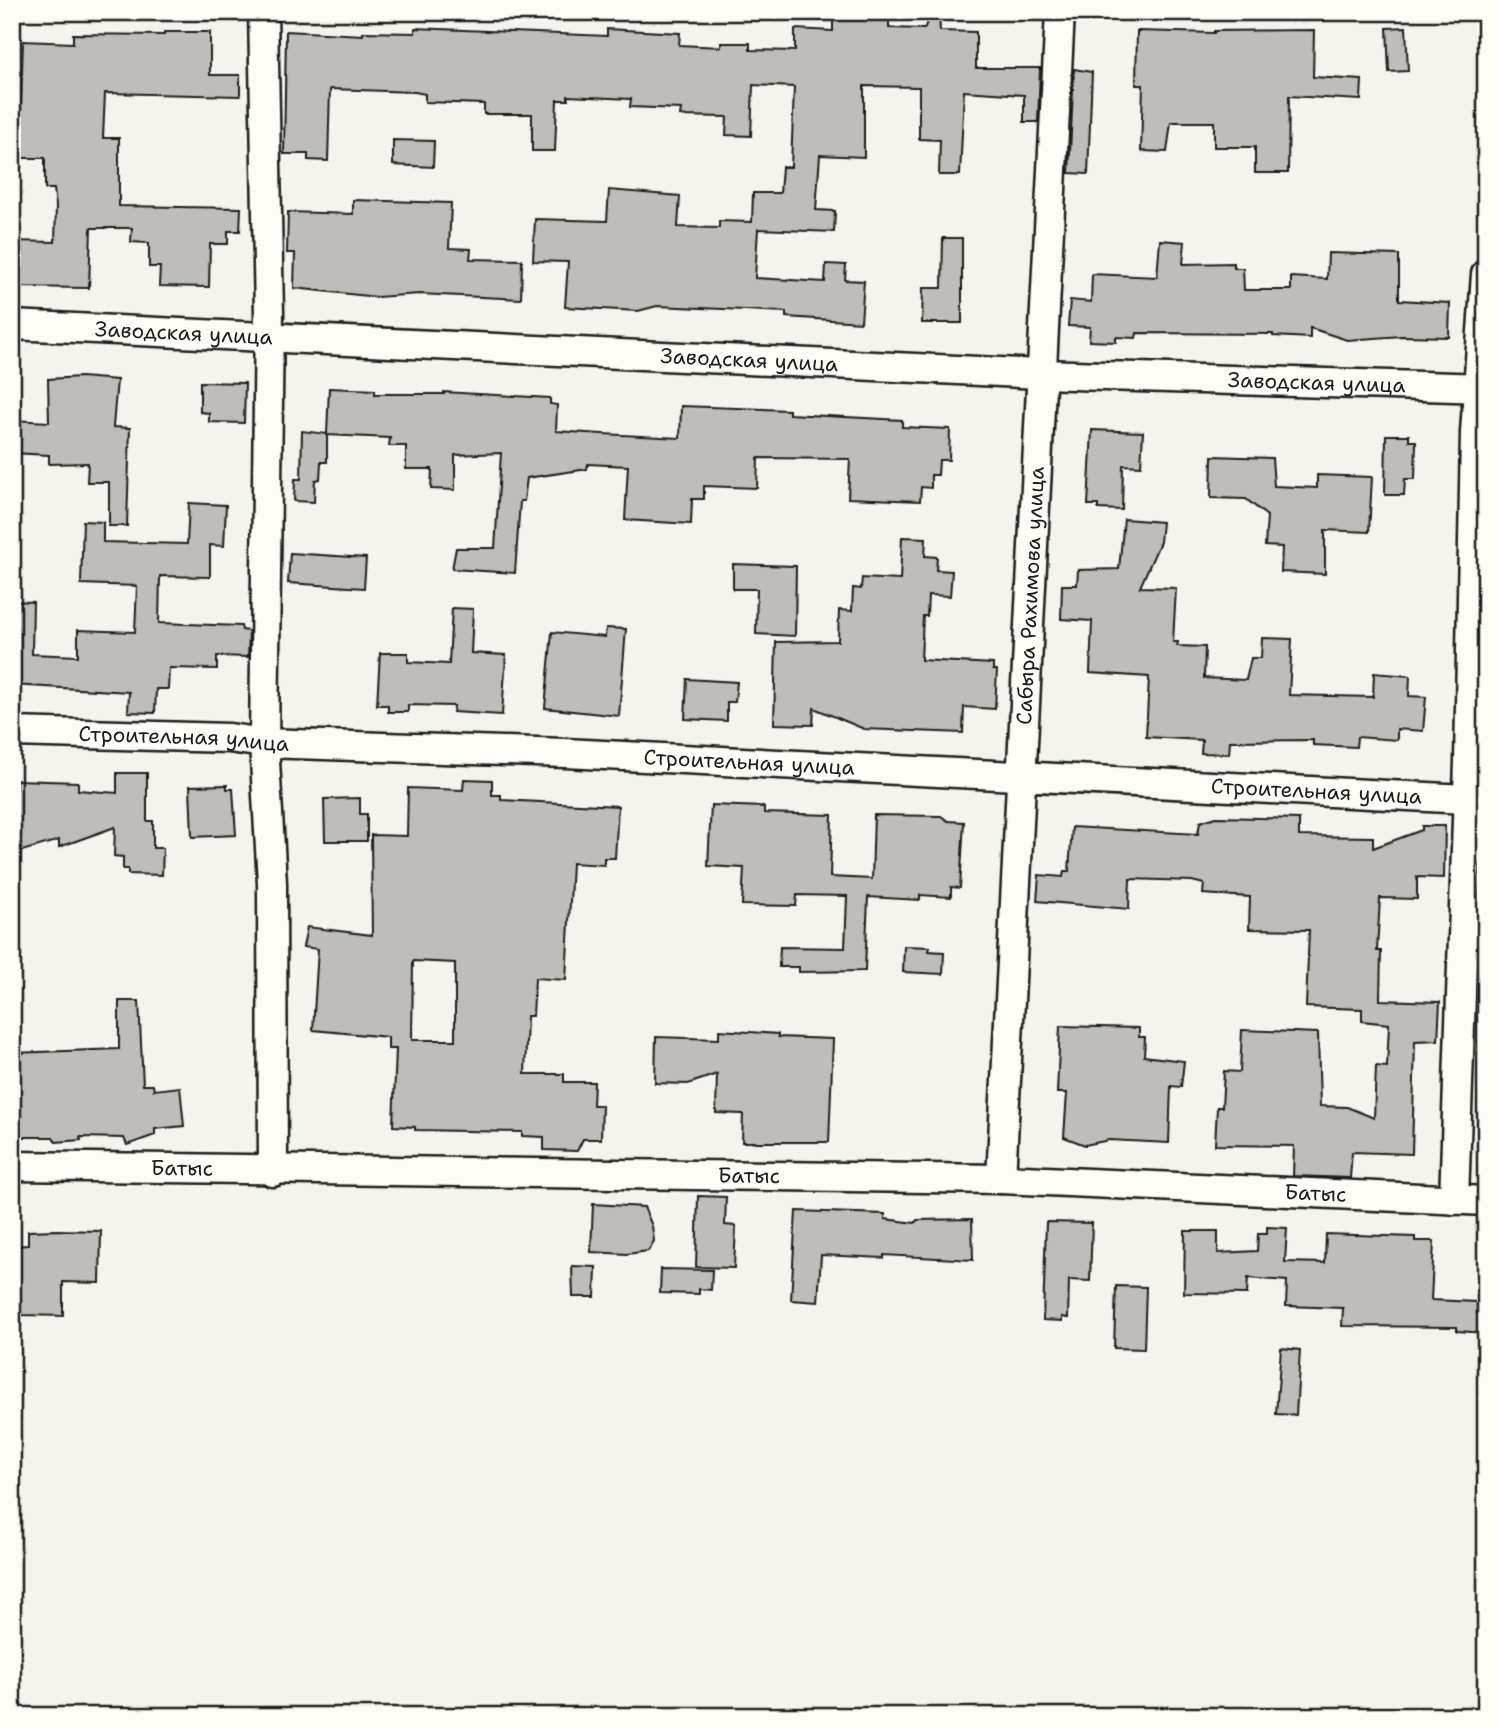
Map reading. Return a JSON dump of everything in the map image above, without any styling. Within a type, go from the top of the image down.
[{"type":"street","points":[[263,12],[267,337],[264,743],[272,883],[273,1171]]},
{"type":"street","name":"Сабыра Рахимова улица","points":[[1001,1179],[1019,776],[1060,12]]},
{"type":"street","points":[[1454,1200],[1476,799],[1486,274]]},
{"type":"street","name":"Заводская улица","points":[[12,325],[1041,374],[1482,387]]},
{"type":"street","name":"Строительная улица","points":[[12,732],[229,738],[264,743],[439,748],[1476,799]]},
{"type":"street","name":"Батыс","points":[[12,1166],[1001,1179],[1486,1201]]},
{"type":"building","points":[[833,12],[863,12],[863,18],[889,19],[889,28],[924,29],[932,12],[939,12],[940,31],[976,32],[976,68],[1040,68],[1038,122],[1024,122],[1024,95],[964,91],[960,175],[939,175],[940,140],[919,139],[919,87],[864,86],[864,157],[820,155],[816,210],[835,211],[834,232],[758,229],[755,278],[825,282],[826,264],[846,265],[845,280],[864,281],[861,322],[786,317],[786,312],[657,306],[638,311],[565,307],[568,262],[533,261],[535,219],[607,221],[609,190],[680,196],[678,227],[719,228],[719,221],[752,222],[753,193],[780,193],[782,167],[791,167],[794,87],[753,85],[751,136],[726,135],[727,117],[680,116],[681,109],[630,107],[631,99],[568,96],[568,100],[557,100],[555,151],[532,151],[532,114],[484,114],[484,104],[425,102],[425,94],[415,92],[330,89],[328,161],[308,160],[308,154],[284,154],[286,31],[363,35],[363,32],[415,33],[415,28],[607,36],[607,29],[680,33],[679,45],[721,47],[721,43],[750,43],[750,50],[795,51],[795,29],[833,31]]},
{"type":"building","points":[[1406,27],[1408,71],[1389,72],[1387,28]]},
{"type":"building","points":[[1314,30],[1313,77],[1362,80],[1361,100],[1289,96],[1288,173],[1255,173],[1255,147],[1214,147],[1214,122],[1171,122],[1167,152],[1141,151],[1143,85],[1136,85],[1137,31],[1214,33]]},
{"type":"building","points":[[164,32],[210,32],[210,75],[240,75],[240,96],[105,93],[103,138],[119,138],[119,206],[241,208],[240,231],[228,231],[228,244],[210,244],[209,287],[159,286],[160,267],[149,267],[149,243],[131,242],[132,228],[91,228],[89,288],[12,287],[12,241],[55,242],[54,189],[45,189],[45,158],[19,158],[23,41],[73,43],[73,34],[164,35]]},
{"type":"building","points":[[1074,69],[1092,72],[1088,174],[1069,173]]},
{"type":"building","points":[[393,140],[434,141],[433,167],[393,165]]},
{"type":"building","points":[[353,200],[451,203],[449,248],[471,249],[470,259],[522,260],[521,299],[419,294],[377,297],[294,288],[295,253],[287,253],[288,212],[353,214]]},
{"type":"building","points":[[943,238],[962,238],[962,323],[922,323],[923,288],[942,288]]},
{"type":"building","points":[[1160,240],[1185,242],[1183,264],[1234,263],[1234,268],[1243,268],[1244,290],[1291,290],[1291,277],[1327,279],[1328,253],[1399,255],[1399,300],[1450,303],[1449,337],[1402,336],[1347,340],[1310,328],[1310,338],[1273,334],[1137,333],[1136,338],[1116,337],[1116,342],[1089,341],[1090,327],[1068,326],[1070,300],[1091,302],[1092,274],[1157,277]]},
{"type":"building","points":[[81,377],[117,380],[113,427],[130,428],[127,526],[109,526],[109,482],[87,482],[88,463],[49,464],[49,455],[12,453],[12,420],[49,422],[48,379]]},
{"type":"building","points":[[200,382],[245,383],[244,423],[209,422],[209,413],[200,412]]},
{"type":"building","points":[[329,388],[375,390],[375,394],[444,392],[550,398],[550,404],[557,405],[556,431],[602,434],[680,438],[681,406],[789,410],[789,414],[902,420],[902,427],[950,429],[949,460],[939,460],[938,475],[931,475],[931,488],[921,487],[920,501],[848,498],[850,459],[758,458],[757,488],[704,486],[704,499],[692,499],[691,524],[625,520],[628,466],[588,464],[587,469],[527,478],[524,501],[520,501],[515,573],[452,569],[456,548],[495,548],[501,453],[455,455],[455,490],[431,489],[432,469],[406,469],[406,446],[389,446],[390,438],[327,435],[327,462],[321,462],[320,479],[315,480],[314,502],[294,501],[295,479],[301,479],[302,431],[327,434]]},
{"type":"building","points":[[1092,430],[1143,432],[1141,466],[1123,465],[1122,510],[1098,509],[1098,505],[1088,505]]},
{"type":"building","points":[[1386,435],[1409,435],[1409,441],[1416,441],[1415,479],[1405,479],[1404,495],[1385,495]]},
{"type":"building","points":[[1212,456],[1272,458],[1274,486],[1317,488],[1317,475],[1372,477],[1369,532],[1325,530],[1325,574],[1281,572],[1282,547],[1265,546],[1267,516],[1246,499],[1211,498]]},
{"type":"building","points":[[189,503],[226,505],[224,546],[210,545],[210,577],[160,576],[159,623],[241,626],[242,630],[249,631],[248,657],[217,656],[217,669],[169,668],[168,689],[156,689],[155,713],[128,712],[129,692],[12,685],[12,601],[33,602],[32,654],[78,656],[78,630],[135,632],[137,586],[81,584],[83,521],[103,522],[103,542],[187,544]]},
{"type":"building","points":[[1124,519],[1162,522],[1160,542],[1140,587],[1176,588],[1173,642],[1178,642],[1177,646],[1205,647],[1204,678],[1246,680],[1251,658],[1261,658],[1262,638],[1292,639],[1289,695],[1373,697],[1374,673],[1410,676],[1409,696],[1426,697],[1423,731],[1397,729],[1397,740],[1357,737],[1356,747],[1313,745],[1313,740],[1230,741],[1229,754],[1201,753],[1202,740],[1146,737],[1149,677],[1090,673],[1092,621],[1061,619],[1062,585],[1077,585],[1078,570],[1119,569]]},
{"type":"building","points":[[902,537],[926,538],[925,556],[937,557],[936,570],[952,571],[950,596],[928,595],[927,616],[923,616],[921,660],[993,664],[993,670],[997,670],[995,709],[964,707],[963,733],[864,729],[814,708],[813,725],[774,724],[776,642],[838,641],[839,610],[852,611],[853,588],[861,589],[862,578],[900,580]]},
{"type":"building","points":[[290,553],[366,558],[364,588],[288,583]]},
{"type":"building","points":[[733,564],[796,566],[795,636],[756,634],[757,589],[733,589]]},
{"type":"building","points":[[452,608],[473,609],[471,653],[506,655],[502,715],[453,712],[454,706],[408,705],[408,712],[388,712],[388,705],[377,705],[380,653],[408,653],[408,662],[449,664]]},
{"type":"building","points":[[606,628],[626,629],[619,716],[545,708],[552,632],[605,637]]},
{"type":"building","points":[[687,679],[737,682],[735,702],[727,702],[727,721],[685,719]]},
{"type":"building","points":[[117,773],[147,773],[147,821],[153,821],[153,848],[163,848],[162,875],[128,874],[128,869],[123,869],[123,857],[114,856],[115,827],[59,847],[59,840],[12,854],[16,780],[78,782],[78,790],[117,793]]},
{"type":"building","points":[[464,779],[492,780],[492,795],[501,795],[501,800],[618,806],[615,858],[604,858],[604,865],[572,863],[566,980],[535,978],[533,1016],[527,1016],[525,1074],[564,1074],[564,1082],[594,1082],[593,1105],[602,1105],[601,1139],[583,1139],[577,1151],[544,1150],[544,1137],[522,1136],[522,1132],[415,1130],[415,1127],[393,1126],[396,1049],[388,1049],[388,1037],[313,1030],[318,949],[303,947],[307,927],[372,935],[371,835],[407,836],[408,788],[463,790]],"holes":[[[413,961],[455,963],[455,1040],[412,1040]]]},
{"type":"building","points":[[227,785],[227,789],[233,789],[236,835],[192,837],[190,786]]},
{"type":"building","points":[[360,798],[360,814],[367,814],[367,841],[325,841],[324,799]]},
{"type":"building","points":[[711,805],[764,807],[764,813],[832,815],[830,877],[872,879],[874,815],[941,816],[948,821],[964,822],[960,888],[951,887],[951,897],[920,895],[920,900],[868,897],[865,971],[799,972],[799,967],[779,967],[780,947],[845,948],[847,896],[797,895],[796,906],[742,905],[744,868],[708,866]]},
{"type":"building","points":[[1216,817],[1299,819],[1299,836],[1373,837],[1373,848],[1422,830],[1422,826],[1445,826],[1444,878],[1417,877],[1417,899],[1380,898],[1377,951],[1381,951],[1380,1000],[1440,1002],[1438,1040],[1415,1041],[1412,1154],[1352,1152],[1350,1178],[1293,1176],[1294,1146],[1215,1145],[1217,1107],[1222,1107],[1224,1071],[1240,1072],[1242,1030],[1318,1033],[1320,1106],[1347,1107],[1374,1118],[1376,1066],[1387,1067],[1389,1024],[1362,1021],[1362,1009],[1306,1007],[1309,930],[1249,929],[1250,897],[1203,894],[1204,884],[1192,881],[1130,879],[1129,909],[1037,901],[1039,875],[1063,877],[1064,871],[1069,871],[1072,827],[1198,834],[1200,822]]},
{"type":"building","points":[[904,946],[930,947],[929,951],[944,952],[943,974],[903,972]]},
{"type":"building","points":[[119,1001],[139,1001],[143,1085],[153,1085],[154,1090],[180,1087],[184,1126],[155,1129],[155,1135],[127,1145],[124,1138],[80,1137],[81,1140],[56,1142],[53,1137],[12,1137],[12,1053],[119,1049]]},
{"type":"building","points":[[1060,1026],[1139,1028],[1139,1037],[1145,1037],[1144,1056],[1184,1061],[1181,1087],[1171,1086],[1169,1143],[1109,1140],[1085,1145],[1064,1137],[1067,1093],[1057,1093]]},
{"type":"building","points":[[719,1030],[778,1034],[778,1037],[833,1039],[829,1142],[742,1142],[743,1114],[716,1113],[717,1074],[688,1084],[655,1083],[656,1037],[719,1039]]},
{"type":"building","points":[[698,1196],[726,1197],[725,1225],[736,1226],[734,1268],[696,1267]]},
{"type":"building","points":[[593,1204],[644,1207],[652,1226],[654,1241],[648,1251],[627,1254],[591,1252]]},
{"type":"building","points":[[796,1211],[885,1214],[885,1219],[915,1223],[917,1220],[972,1219],[973,1260],[821,1255],[818,1302],[791,1300]]},
{"type":"building","points":[[1046,1222],[1092,1223],[1090,1281],[1069,1280],[1068,1318],[1062,1317],[1062,1321],[1043,1320]]},
{"type":"building","points":[[1267,1227],[1287,1228],[1285,1262],[1325,1263],[1326,1234],[1415,1237],[1415,1241],[1434,1241],[1431,1300],[1477,1302],[1477,1313],[1486,1313],[1486,1333],[1457,1331],[1457,1327],[1342,1326],[1343,1308],[1286,1306],[1287,1281],[1248,1278],[1247,1294],[1184,1293],[1185,1231],[1218,1231],[1218,1253],[1257,1251],[1258,1234],[1267,1234]]},
{"type":"building","points":[[28,1231],[101,1231],[100,1283],[63,1282],[63,1316],[20,1315],[20,1299],[13,1300],[12,1246],[28,1245]]},
{"type":"building","points":[[572,1266],[596,1267],[595,1297],[573,1297]]},
{"type":"building","points":[[661,1269],[712,1270],[711,1290],[699,1289],[699,1294],[660,1293]]},
{"type":"building","points":[[1116,1286],[1146,1287],[1144,1349],[1114,1348]]},
{"type":"building","points":[[1281,1348],[1300,1350],[1296,1415],[1276,1414]]}]
